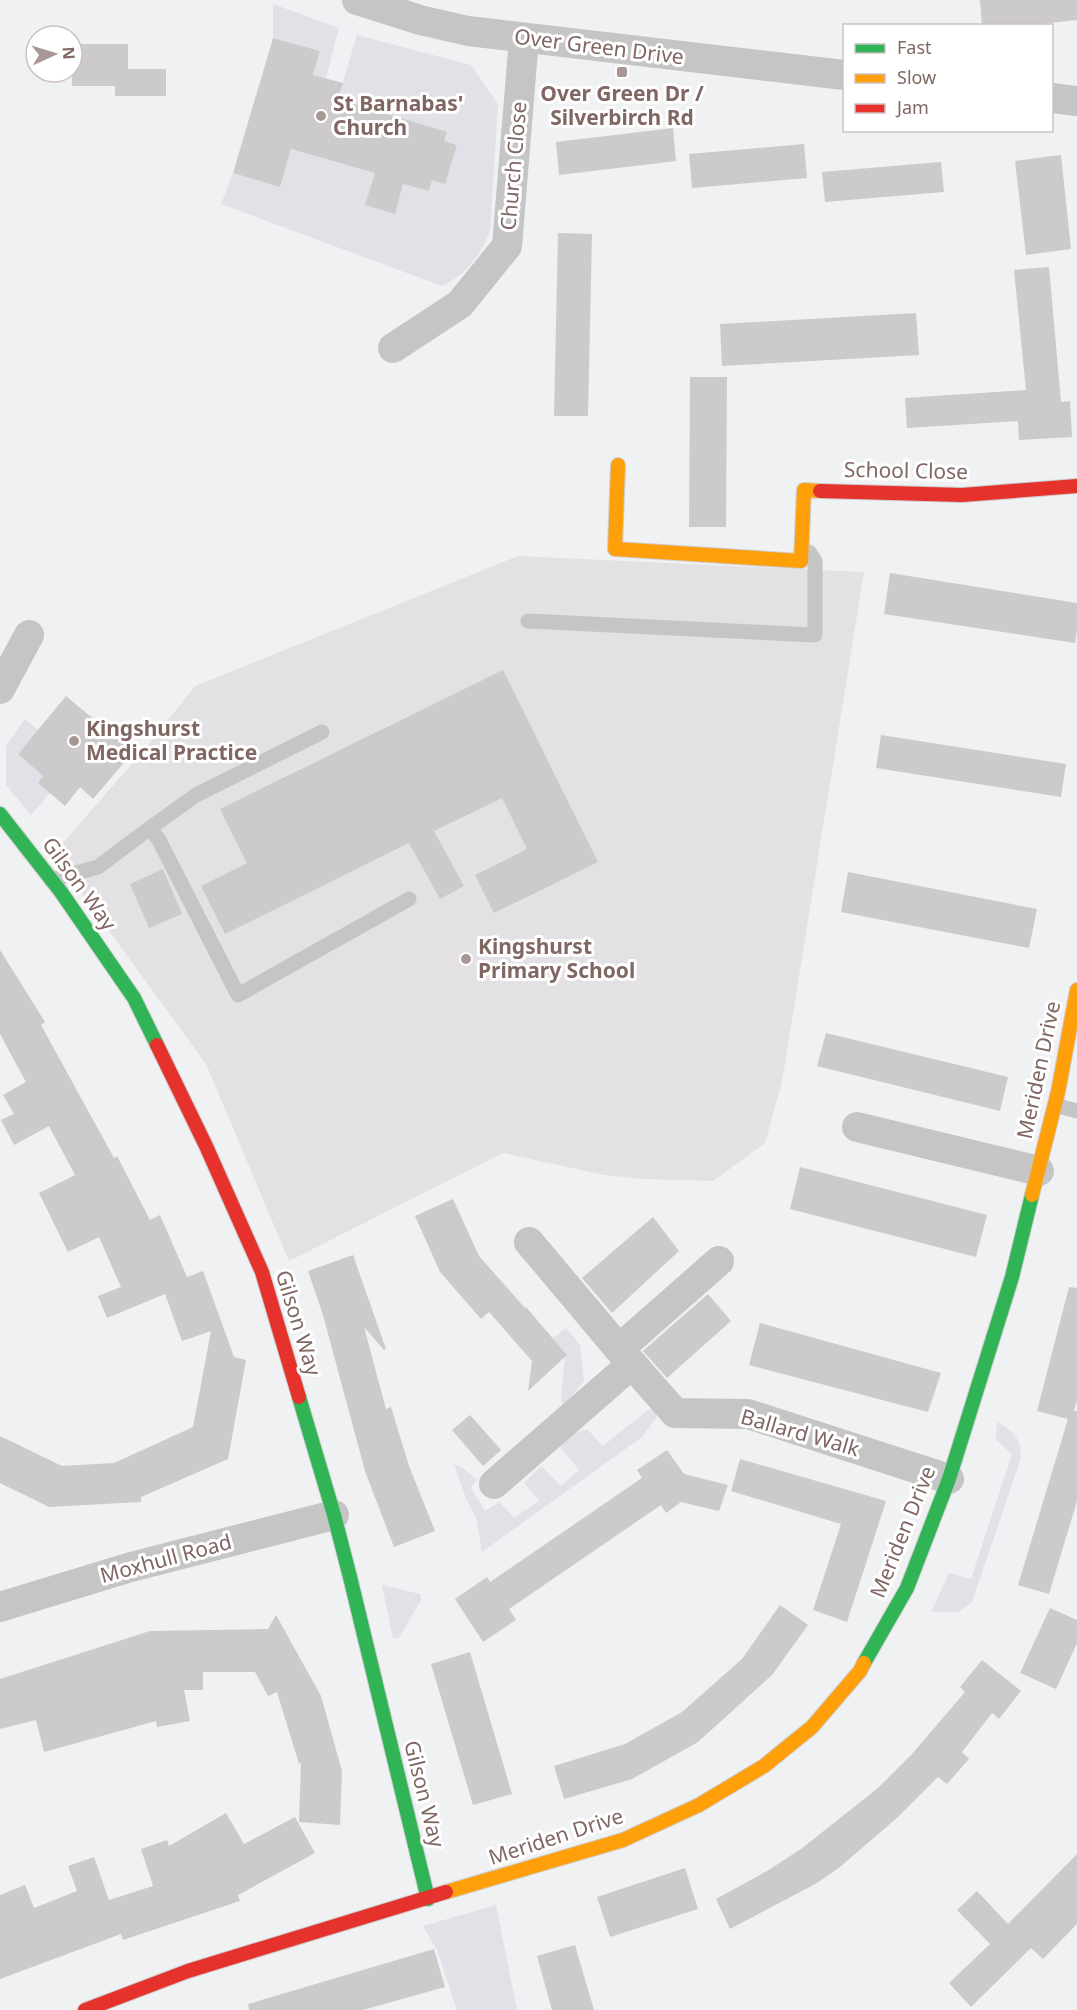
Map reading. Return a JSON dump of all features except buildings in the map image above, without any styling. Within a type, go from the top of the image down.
[{"type":"street","name":"Over Green Drive","points":[[357,0],[429,23],[468,31],[843,75]]},
{"type":"street","name":"Church Close","points":[[393,348],[460,304],[507,246],[524,38]]},
{"type":"street","points":[[1053,98],[1077,101]]},
{"type":"street","name":"School Close","points":[[618,465],[615,549],[801,561],[804,490],[962,495],[1077,486]]},
{"type":"street","points":[[0,689],[29,635]]},
{"type":"street","name":"Gilson Way","points":[[0,814],[51,880],[134,998],[206,1146],[262,1272],[334,1515],[428,1899]]},
{"type":"street","name":"Meriden Drive","points":[[85,2010],[188,1971],[623,1840],[699,1806],[764,1766],[812,1727],[860,1671],[907,1588],[949,1479],[1012,1277],[1055,1105],[1077,990]]},
{"type":"street","points":[[857,1127],[1039,1171]]},
{"type":"street","name":"Ballard Walk","points":[[529,1242],[675,1413],[748,1414],[949,1479]]},
{"type":"street","points":[[494,1484],[718,1261]]},
{"type":"street","name":"Moxhull Road","points":[[0,1607],[131,1567],[334,1515]]},
{"type":"lane","points":[[528,621],[815,636],[815,561],[802,543]]},
{"type":"lane","points":[[51,880],[98,867],[196,795],[321,732]]},
{"type":"lane","points":[[150,828],[159,840],[238,995],[409,899]]},
{"type":"lane","points":[[1055,1105],[1077,1111]]},
{"type":"shaded area","points":[[273,4],[339,28],[326,78],[313,75],[320,51],[273,38]]},
{"type":"shaded area","points":[[357,35],[471,65],[498,104],[490,232],[482,249],[465,271],[442,286],[221,204],[233,173],[280,187],[291,149],[375,173],[395,213],[403,184],[429,191],[432,180],[445,183],[457,145],[444,141],[447,132],[338,99]]},
{"type":"shaded area","name":"Kingshurst Primary School","points":[[518,556],[864,572],[782,1082],[765,1143],[713,1181],[643,1179],[604,1175],[503,1153],[289,1261],[206,1064],[53,854],[144,750],[195,686]]},
{"type":"shaded area","points":[[25,719],[38,730],[18,754],[43,776],[38,783],[50,793],[31,815],[6,785],[6,746]]},
{"type":"shaded area","points":[[566,1328],[580,1345],[584,1381],[564,1405],[561,1401],[565,1353],[553,1338]]},
{"type":"shaded area","points":[[657,1409],[656,1418],[642,1437],[482,1552],[476,1517],[466,1499],[454,1464],[477,1480],[471,1488],[485,1511],[499,1502],[514,1518],[539,1501],[524,1483],[541,1466],[561,1486],[579,1470],[560,1447],[572,1435],[588,1430],[603,1446],[648,1410]]},
{"type":"shaded area","points":[[997,1422],[1008,1429],[1018,1440],[1021,1458],[972,1602],[959,1612],[931,1612],[949,1573],[971,1579],[1012,1454],[996,1440]]},
{"type":"shaded area","points":[[382,1585],[420,1594],[421,1600],[399,1638],[393,1638]]},
{"type":"shaded area","points":[[496,1905],[517,2010],[457,2010],[437,1950],[423,1926]]},
{"type":"traffic: fast","points":[[0,814],[61,892],[134,998],[157,1045]]},
{"type":"traffic: fast","points":[[864,1663],[907,1588],[949,1479],[1012,1277],[1032,1195]]},
{"type":"traffic: fast","points":[[299,1397],[350,1577],[428,1899]]},
{"type":"traffic: slow","points":[[618,465],[615,549],[801,561],[804,490],[820,491]]},
{"type":"traffic: slow","points":[[1032,1195],[1058,1092],[1077,990]]},
{"type":"traffic: slow","points":[[446,1892],[623,1840],[699,1805],[764,1766],[812,1727],[860,1671],[864,1663]]},
{"type":"traffic: jam","points":[[820,491],[962,495],[1077,486]]},
{"type":"traffic: jam","points":[[157,1045],[206,1146],[262,1272],[299,1397]]},
{"type":"traffic: jam","points":[[85,2010],[188,1971],[446,1892]]},
{"type":"place","name":"Over Green Dr / Silverbirch Rd","points":[[622,72]]},
{"type":"place","name":"St Barnabas' Church","points":[[321,116]]},
{"type":"place","name":"Kingshurst Medical Practice","points":[[74,741]]},
{"type":"place","name":"Kingshurst Primary School","points":[[466,959]]}]
